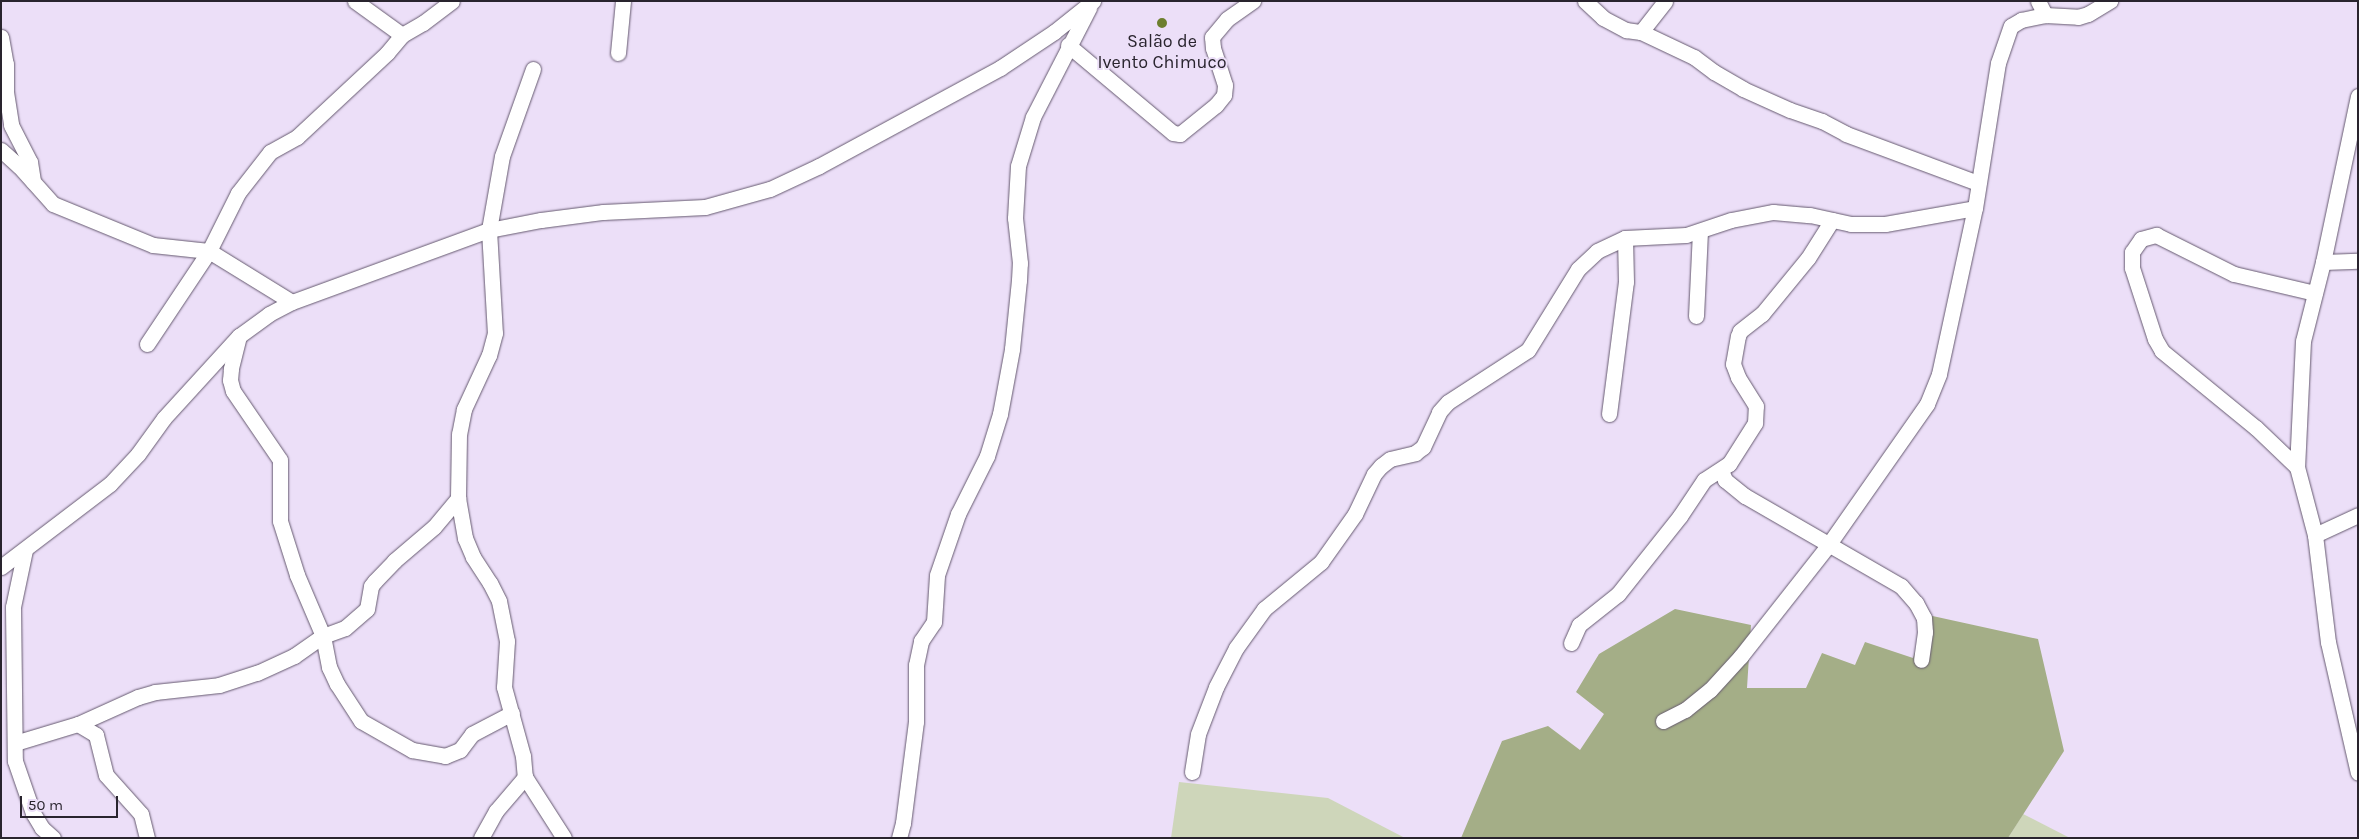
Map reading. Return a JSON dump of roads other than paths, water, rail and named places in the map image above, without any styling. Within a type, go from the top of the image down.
[{"type":"street","points":[[356,1],[402,35]]},
{"type":"street","points":[[148,344],[209,251],[238,193],[270,152],[302,134],[387,54],[402,35],[423,23],[452,1]]},
{"type":"street","points":[[618,53],[623,1]]},
{"type":"street","points":[[1068,45],[1173,133],[1180,134],[1216,106],[1224,95],[1225,85],[1212,48],[1212,37],[1227,19],[1254,1]]},
{"type":"street","points":[[1585,1],[1603,18],[1626,30],[1641,32],[1694,57],[1714,72],[1743,89],[1790,110],[1822,121],[1846,134],[1978,183]]},
{"type":"street","points":[[1641,32],[1665,1]]},
{"type":"street","points":[[2038,1],[2045,15]]},
{"type":"street","points":[[1663,721],[1685,710],[1710,690],[1741,656],[1829,544],[1927,404],[1939,374],[1975,208],[1998,63],[2011,26],[2021,20],[2045,15],[2078,17],[2088,14],[2110,1]]},
{"type":"street","points":[[899,838],[903,822],[916,722],[916,666],[921,641],[934,622],[938,575],[958,514],[987,456],[1000,414],[1012,348],[1020,263],[1014,218],[1018,166],[1033,117],[1068,45],[1092,2]]},
{"type":"street","points":[[1,567],[110,484],[138,454],[164,418],[239,336],[269,314],[292,302],[489,230],[541,220],[603,212],[705,207],[770,189],[819,166],[1000,68],[1054,32],[1092,2]]},
{"type":"street","points":[[1,37],[6,64],[6,92],[10,125],[30,162],[33,182]]},
{"type":"street","points":[[533,69],[502,156],[489,230],[495,333],[489,355],[464,409],[459,434],[458,498],[465,538],[499,601],[506,641],[504,687],[523,756],[525,777],[564,838]]},
{"type":"street","points":[[2358,96],[2323,262],[2303,341],[2296,467],[2315,535],[2328,642],[2358,773]]},
{"type":"street","points":[[1,150],[33,182],[44,197],[53,204],[153,245],[209,251],[292,302]]},
{"type":"street","points":[[1192,772],[1198,734],[1216,687],[1236,648],[1264,608],[1321,562],[1355,514],[1374,474],[1381,466],[1390,459],[1415,453],[1423,447],[1439,412],[1448,402],[1528,350],[1578,269],[1597,251],[1625,238],[1686,235],[1731,220],[1773,212],[1810,215],[1851,224],[1885,224],[1975,208]]},
{"type":"street","points":[[1571,643],[1579,625],[1618,594],[1680,516],[1704,480],[1730,464],[1757,416],[1756,406],[1738,377],[1733,364],[1740,331],[1762,314],[1808,258],[1832,220]]},
{"type":"street","points":[[1696,316],[1700,231]]},
{"type":"street","points":[[2296,467],[2256,428],[2162,351],[2155,339],[2132,268],[2132,252],[2141,239],[2156,235],[2234,274],[2315,293]]},
{"type":"street","points":[[1609,414],[1626,282],[1625,238]]},
{"type":"street","points":[[2323,262],[2358,260]]},
{"type":"street","points":[[239,336],[231,369],[230,380],[233,391],[280,460],[280,521],[297,575],[323,636],[329,667],[337,684],[361,721],[412,750],[445,756],[460,750],[472,734],[512,713]]},
{"type":"street","points":[[1722,470],[1725,480],[1739,492],[1901,586],[1916,602],[1924,618],[1925,632],[1921,660]]},
{"type":"street","points":[[15,743],[78,724],[138,697],[155,692],[219,685],[257,673],[294,656],[323,636],[344,628],[367,609],[371,586],[375,581],[394,561],[434,527],[458,498]]},
{"type":"street","points":[[2315,535],[2358,515]]},
{"type":"street","points":[[25,550],[13,607],[8,676],[15,761],[33,813],[42,828],[53,838]]},
{"type":"street","points":[[78,724],[96,735],[106,775],[141,814],[147,838]]},
{"type":"street","points":[[481,838],[496,811],[525,777]]},
{"type":"place","name":"Salão de Ivento Chimuco","points":[[1162,23]]}]
